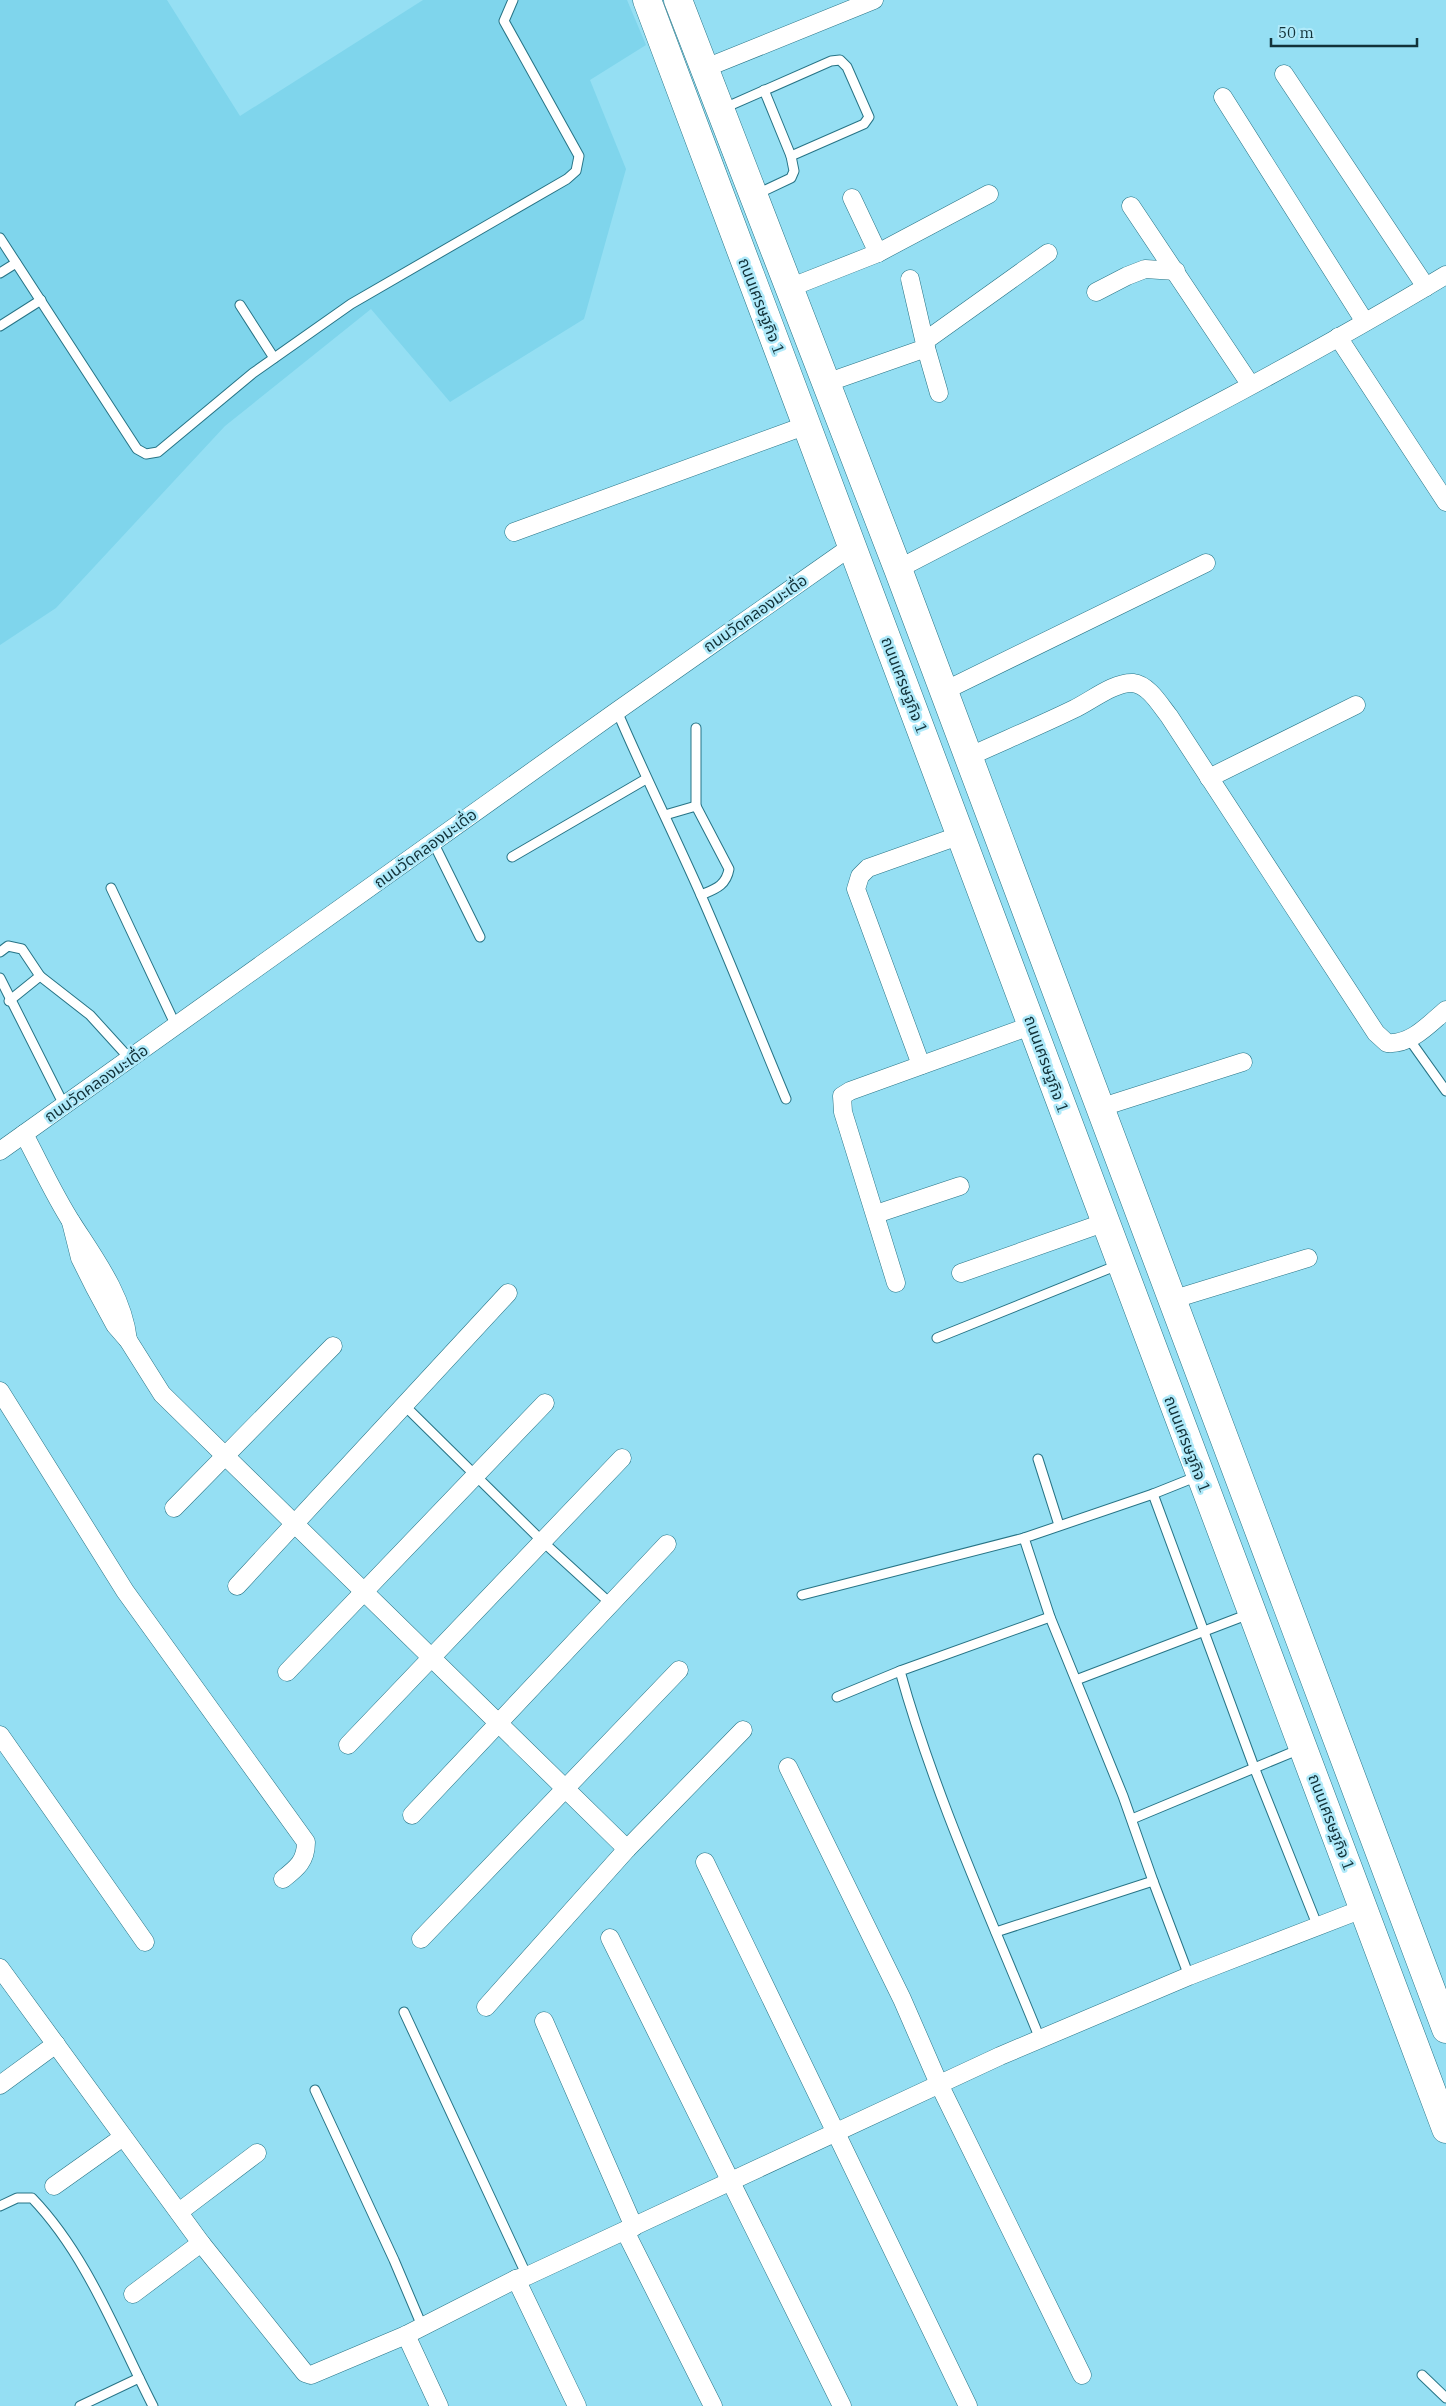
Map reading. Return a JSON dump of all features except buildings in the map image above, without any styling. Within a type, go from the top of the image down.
[{"type":"main road","name":"ถนนเศรษฐกิจ 1","points":[[647,0],[962,834],[1200,1475],[1365,1908],[1446,2128]]},
{"type":"main road","name":"ถนนเศรษฐกิจ 1","points":[[678,0],[703,69],[898,569],[1446,2029]]},
{"type":"street","points":[[703,69],[874,0]]},
{"type":"street","points":[[1284,74],[1426,287]]},
{"type":"street","points":[[1223,97],[1365,322]]},
{"type":"street","points":[[789,288],[878,253],[989,194]]},
{"type":"street","points":[[852,198],[878,253]]},
{"type":"street","points":[[1131,206],[1250,384]]},
{"type":"street","points":[[826,383],[925,345],[1048,253]]},
{"type":"street","points":[[1096,292],[1127,276],[1145,270],[1176,271]]},
{"type":"street","points":[[898,569],[1338,337],[1446,275]]},
{"type":"street","points":[[910,279],[925,345],[939,393]]},
{"type":"street","points":[[1338,337],[1444,496]]},
{"type":"street","points":[[514,532],[807,425]]},
{"type":"street","name":"ถนนวัดคลองมะเดื่อ","points":[[0,1151],[617,711],[852,546]]},
{"type":"street","points":[[944,691],[1206,563]]},
{"type":"street","points":[[968,757],[1075,709],[1126,683],[1136,684],[1150,692],[1169,716],[1376,1033],[1387,1043],[1398,1044],[1410,1039],[1446,1010]]},
{"type":"street","points":[[1208,778],[1356,705]]},
{"type":"street","points":[[922,1065],[856,889],[860,876],[868,868],[962,834]]},
{"type":"street","points":[[896,1283],[843,1112],[842,1096],[850,1091],[1033,1025]]},
{"type":"street","points":[[1100,1108],[1243,1062]]},
{"type":"street","points":[[24,1134],[71,1222],[80,1258],[115,1325],[128,1340],[162,1394],[627,1849]]},
{"type":"street","points":[[876,1214],[960,1186]]},
{"type":"street","points":[[960,1273],[1106,1222]]},
{"type":"street","points":[[1171,1300],[1308,1258]]},
{"type":"street","points":[[237,1586],[508,1293]]},
{"type":"street","points":[[174,1508],[333,1346]]},
{"type":"street","points":[[0,1391],[125,1591],[306,1842],[304,1858],[284,1879]]},
{"type":"street","points":[[287,1672],[545,1403]]},
{"type":"street","points":[[348,1745],[622,1458]]},
{"type":"street","points":[[412,1816],[667,1544]]},
{"type":"street","points":[[421,1939],[679,1670]]},
{"type":"street","points":[[486,2007],[627,1849],[743,1730]]},
{"type":"street","points":[[0,1735],[145,1942]]},
{"type":"street","points":[[788,1767],[902,1998],[939,2084],[1082,2376]]},
{"type":"street","points":[[705,1862],[804,2062],[835,2132],[968,2406]]},
{"type":"street","points":[[0,1968],[201,2243],[308,2375],[316,2374],[406,2335],[522,2278],[1040,2039],[1189,1976],[1365,1908]]},
{"type":"street","points":[[610,1938],[842,2406]]},
{"type":"street","points":[[544,2021],[630,2229],[713,2406]]},
{"type":"street","points":[[0,2085],[56,2044]]},
{"type":"street","points":[[54,2186],[123,2137]]},
{"type":"street","points":[[179,2212],[257,2153]]},
{"type":"street","points":[[133,2294],[201,2243]]},
{"type":"street","points":[[522,2278],[576,2406]]},
{"type":"street","points":[[406,2335],[439,2406]]},
{"type":"lane","points":[[0,238],[117,421],[137,449],[146,454],[158,452],[274,358],[351,304],[567,179],[576,171],[579,156],[504,21],[513,0]]},
{"type":"lane","points":[[720,110],[831,61],[840,60],[847,66],[869,117],[864,124],[791,156]]},
{"type":"lane","points":[[753,196],[790,178],[794,170],[791,156],[764,90]]},
{"type":"lane","points":[[0,273],[16,263]]},
{"type":"lane","points":[[0,326],[41,300]]},
{"type":"lane","points":[[240,305],[274,358]]},
{"type":"lane","points":[[617,711],[646,779],[665,815],[700,895],[786,1099]]},
{"type":"lane","points":[[696,728],[696,806],[728,869],[727,879],[722,886],[700,895]]},
{"type":"lane","points":[[512,857],[646,779]]},
{"type":"lane","points":[[665,815],[696,806]]},
{"type":"lane","points":[[433,842],[480,937]]},
{"type":"lane","points":[[111,888],[176,1026]]},
{"type":"lane","points":[[0,952],[8,946],[22,949],[40,976],[90,1015],[130,1059]]},
{"type":"lane","points":[[9,1000],[40,976]]},
{"type":"lane","points":[[0,978],[9,1000],[64,1105]]},
{"type":"lane","points":[[1410,1039],[1446,1091]]},
{"type":"lane","points":[[937,1338],[1122,1264]]},
{"type":"lane","points":[[404,1404],[475,1476],[611,1604]]},
{"type":"lane","points":[[1038,1458],[1059,1525]]},
{"type":"lane","points":[[802,1595],[1024,1538],[1153,1494],[1200,1475]]},
{"type":"lane","points":[[1153,1494],[1254,1767],[1318,1927]]},
{"type":"lane","points":[[1024,1538],[1050,1617],[1132,1820],[1189,1976]]},
{"type":"lane","points":[[1076,1680],[1252,1613]]},
{"type":"lane","points":[[837,1697],[900,1671],[1050,1617]]},
{"type":"lane","points":[[900,1671],[923,1743],[996,1932],[1040,2039]]},
{"type":"lane","points":[[1132,1820],[1254,1767],[1304,1748]]},
{"type":"lane","points":[[996,1932],[1153,1881]]},
{"type":"lane","points":[[404,2012],[522,2278]]},
{"type":"lane","points":[[315,2090],[394,2260],[422,2326]]},
{"type":"lane","points":[[0,2206],[18,2198],[32,2198],[45,2211],[90,2280],[153,2406]]},
{"type":"lane","points":[[1422,2375],[1446,2398]]},
{"type":"lane","points":[[80,2406],[139,2378]]},
{"type":"shaded area","points":[[0,0],[167,0],[240,116],[423,0],[627,0],[646,45],[590,80],[626,169],[584,319],[450,402],[371,309],[225,426],[56,608],[0,645]]}]
